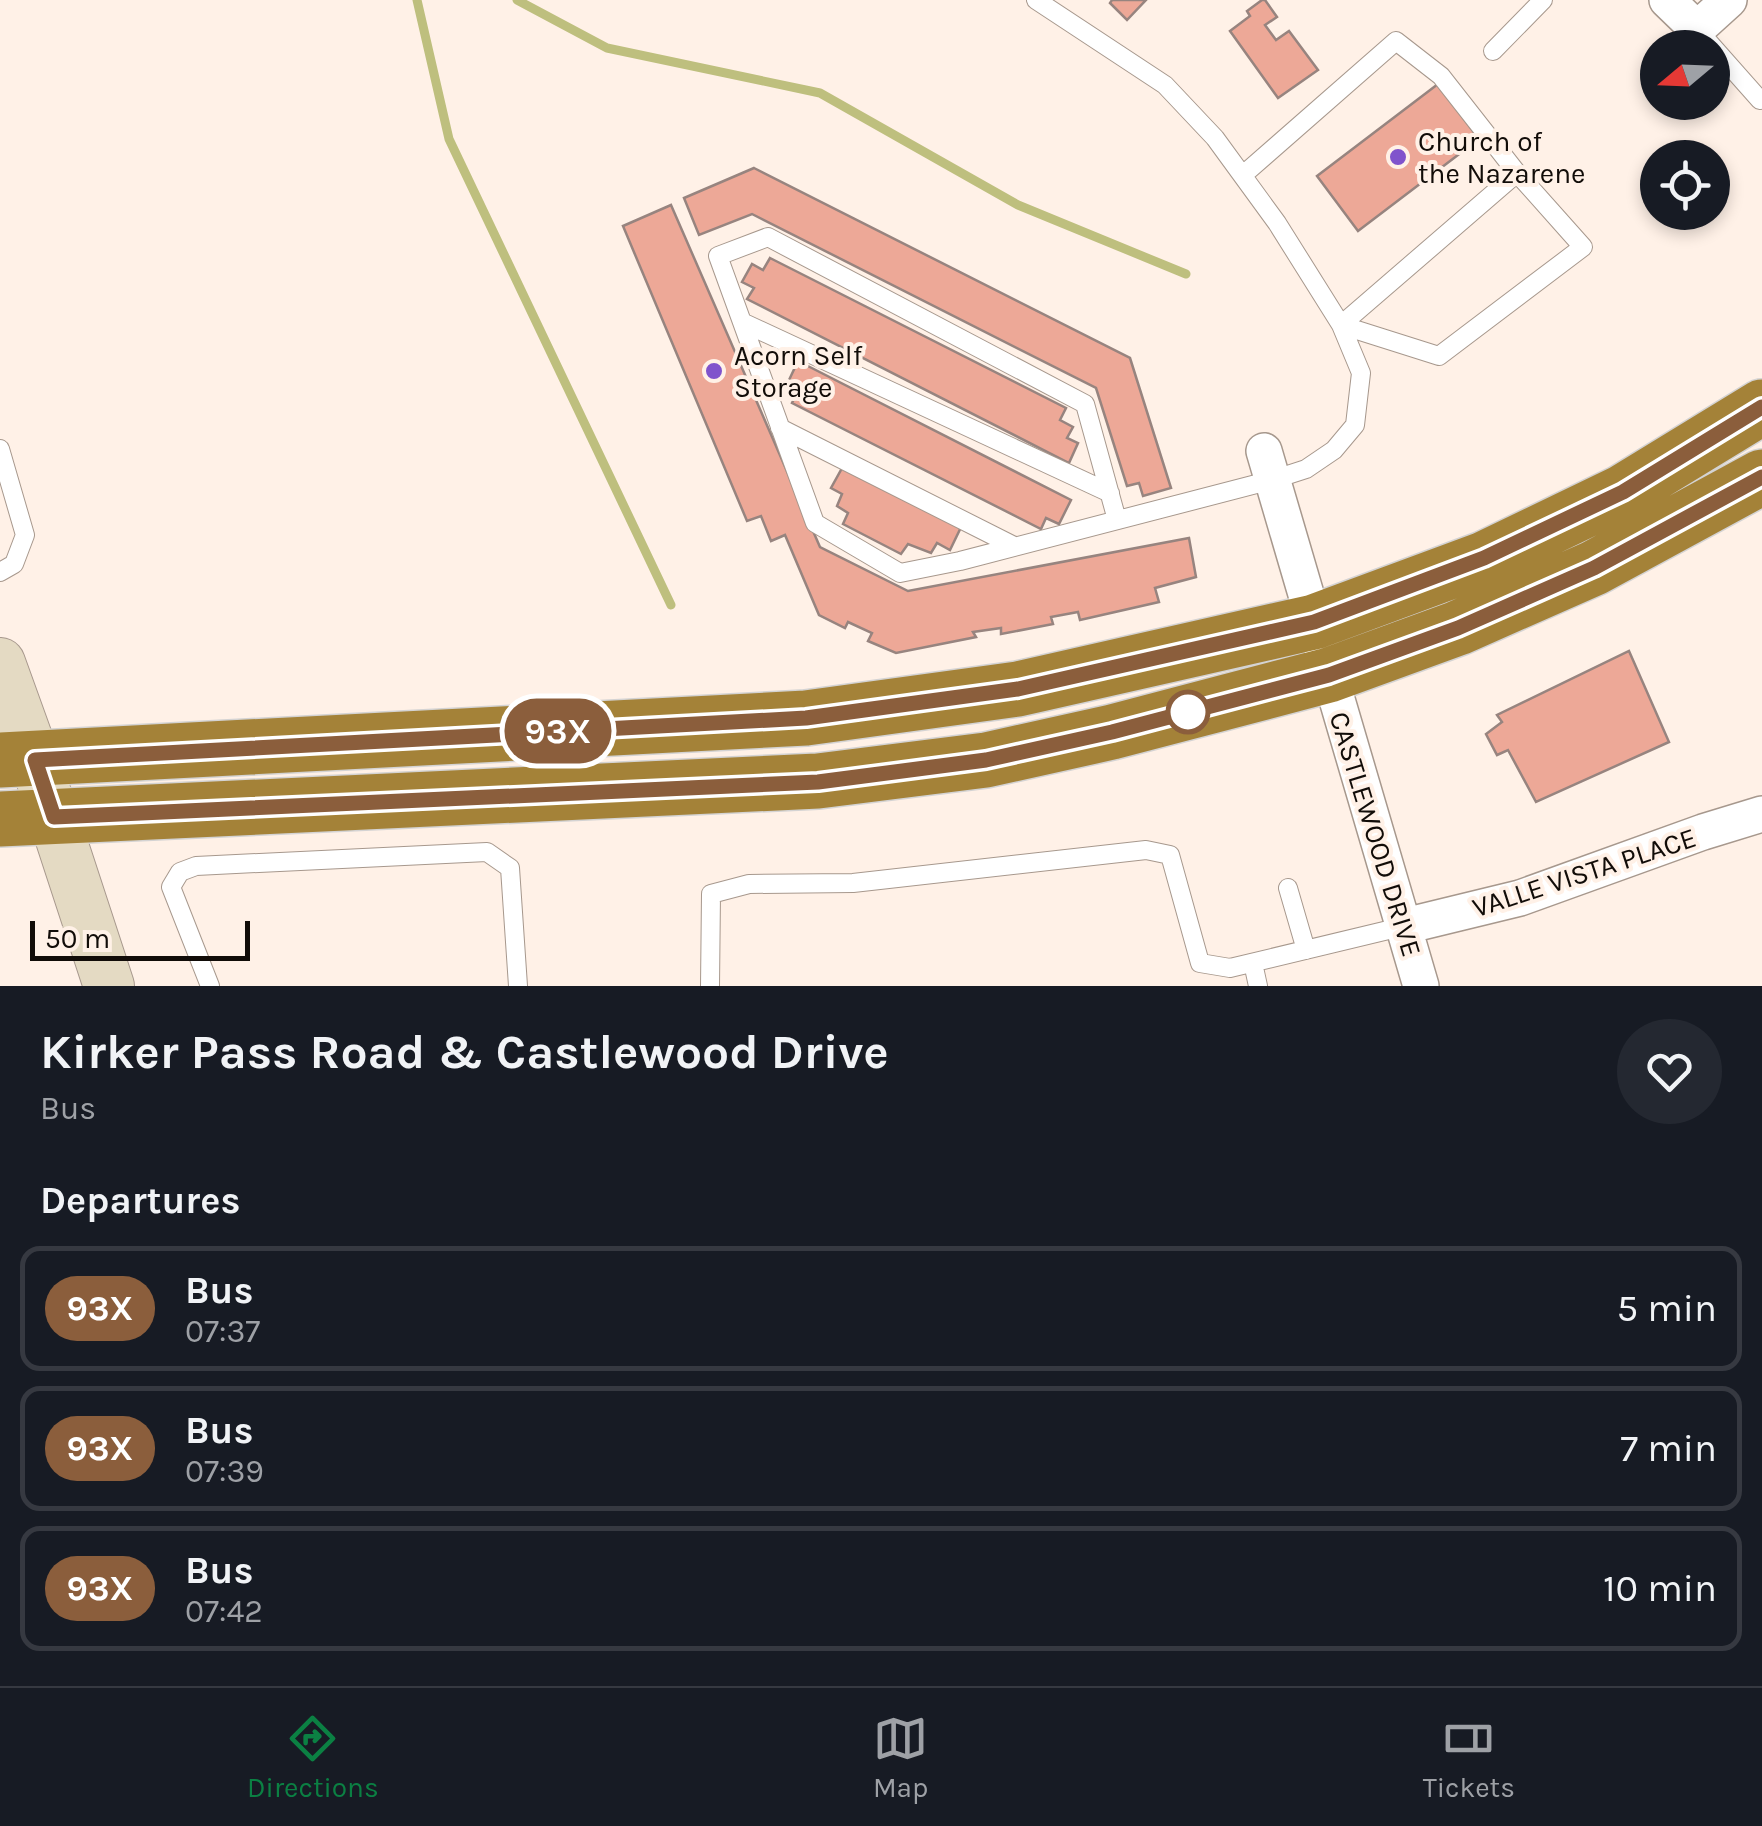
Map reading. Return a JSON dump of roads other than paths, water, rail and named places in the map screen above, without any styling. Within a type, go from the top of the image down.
[{"type":"highway","points":[[18,760],[806,718],[1018,689],[1314,622],[1484,558],[1623,492],[1762,407]]},
{"type":"highway","points":[[0,819],[818,782],[986,760],[1112,732],[1329,675],[1458,628],[1594,568],[1762,477]]},
{"type":"street","points":[[1667,0],[1696,30],[1729,0]]},
{"type":"street","name":"CASTLEWOOD DRIVE","points":[[1268,466],[1421,986]]},
{"type":"street","points":[[0,663],[18,760],[54,817],[109,986]]},
{"type":"street","name":"VALLE VISTA PLACE","points":[[1406,926],[1520,898],[1762,814]]},
{"type":"lane","points":[[1036,0],[1165,85],[1216,138],[1276,223],[1341,324],[1361,373],[1355,424],[1334,450],[1306,469],[1268,466],[1118,520],[900,574],[815,523],[718,256],[768,237],[1086,404],[1118,520]]},
{"type":"lane","points":[[1493,52],[1543,0]]},
{"type":"lane","points":[[1243,176],[1396,42],[1441,76],[1517,173],[1583,246],[1439,356],[1341,324]]},
{"type":"lane","points":[[1730,67],[1762,98]]},
{"type":"lane","points":[[1341,324],[1517,173]]},
{"type":"lane","points":[[742,322],[1110,492]]},
{"type":"lane","points":[[780,428],[1014,546]]},
{"type":"lane","points":[[0,449],[25,535],[14,564],[0,572]]},
{"type":"lane","points":[[710,986],[711,894],[749,884],[853,883],[1146,850],[1170,856],[1200,963],[1230,968],[1406,926]]},
{"type":"lane","points":[[210,986],[171,887],[180,872],[196,866],[487,852],[510,868],[518,986]]},
{"type":"lane","points":[[1288,888],[1306,950]]},
{"type":"lane","points":[[1253,963],[1258,986]]},
{"type":"waterway","points":[[417,0],[449,139],[671,605]]},
{"type":"waterway","points":[[517,0],[607,48],[820,93],[1018,205],[1186,274]]},
{"type":"place","name":"Church of the Nazarene","points":[[1398,157]]},
{"type":"place","name":"Acorn Self Storage","points":[[714,371]]}]
